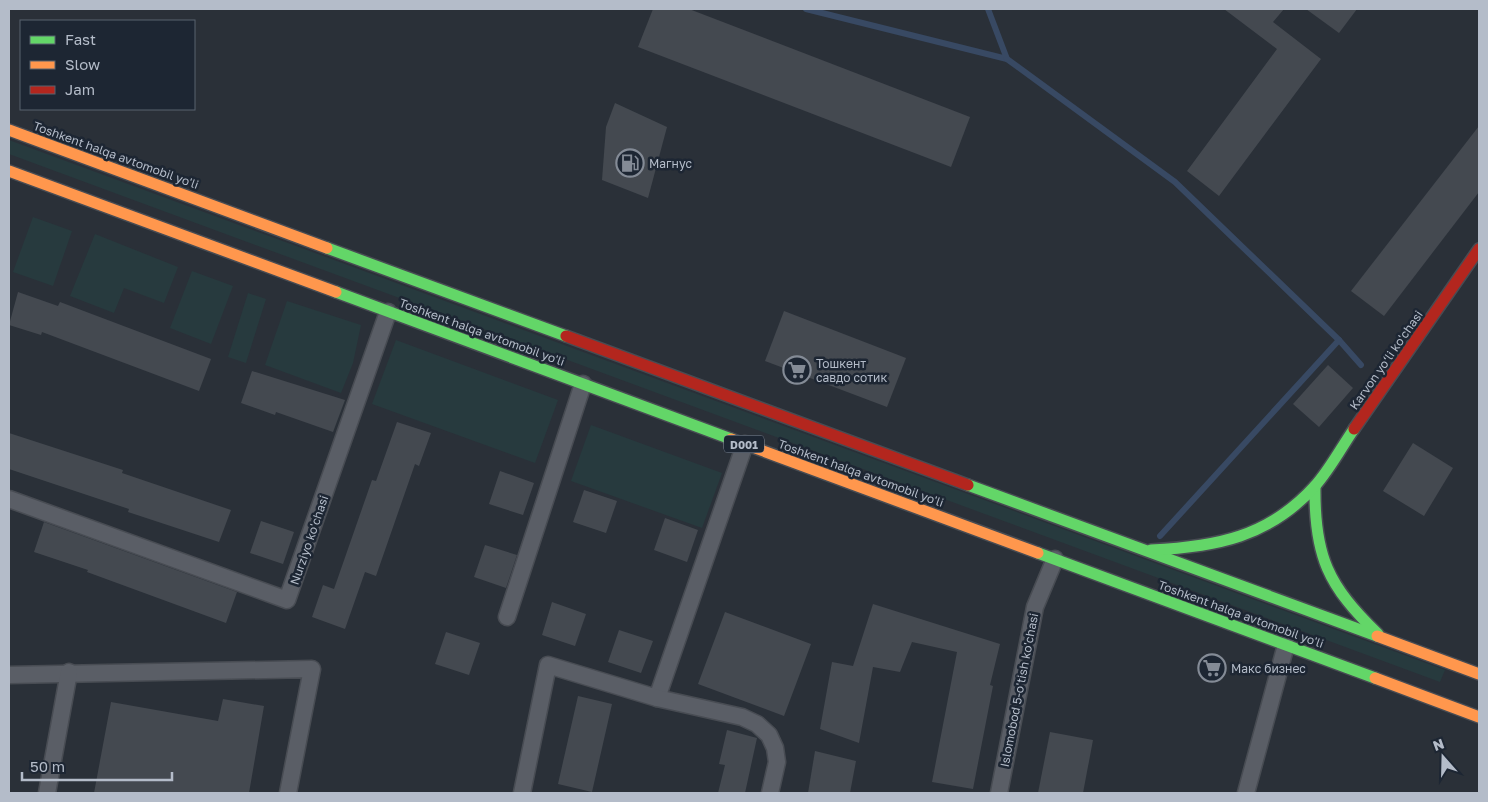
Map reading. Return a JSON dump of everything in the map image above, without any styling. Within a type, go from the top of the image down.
[{"type":"main road","name":"Toshkent halqa avtomobil yo'li","points":[[9,130],[1479,674]]},
{"type":"main road","name":"Toshkent halqa avtomobil yo'li","points":[[9,171],[1286,645],[1451,702],[1479,717]]},
{"type":"main road","name":"Karvon yo‘li ko'chasi","points":[[1147,551],[1196,549],[1218,546],[1240,539],[1278,519],[1316,486],[1479,249]]},
{"type":"main road","points":[[1316,486],[1315,533],[1322,559],[1332,584],[1356,614],[1382,638]]},
{"type":"main road","points":[[1458,683],[1463,668]]},
{"type":"street","name":"Nurziyo ko'chasi","points":[[9,499],[288,600],[388,312]]},
{"type":"street","points":[[507,617],[583,384]]},
{"type":"street","points":[[657,698],[745,444]]},
{"type":"street","name":"Islomobod 5-o'tish ko'chasi","points":[[999,793],[1035,607],[1055,559]]},
{"type":"street","points":[[1246,793],[1286,645]]},
{"type":"street","points":[[522,793],[548,665],[657,698],[742,717],[757,724],[768,735],[775,748],[777,762],[770,793]]},
{"type":"street","points":[[9,675],[69,672],[312,669],[288,793]]},
{"type":"street","points":[[47,793],[69,672]]},
{"type":"green space","points":[[9,140],[1445,670],[1440,682],[9,154]]},
{"type":"green space","points":[[33,217],[72,231],[53,286],[13,272]]},
{"type":"green space","points":[[95,234],[178,267],[164,303],[124,288],[114,313],[70,296]]},
{"type":"green space","points":[[192,271],[233,286],[211,344],[170,328]]},
{"type":"green space","points":[[248,293],[266,299],[246,363],[228,357]]},
{"type":"green space","points":[[287,301],[361,325],[353,363],[341,393],[265,365]]},
{"type":"green space","points":[[396,340],[558,400],[535,463],[372,404]]},
{"type":"green space","points":[[591,425],[722,473],[702,528],[571,481]]},
{"type":"building","points":[[653,9],[689,9],[970,117],[951,167],[638,47]]},
{"type":"building","points":[[1224,9],[1284,9],[1273,22],[1321,59],[1219,196],[1187,171],[1277,49]]},
{"type":"building","points":[[1306,9],[1357,9],[1339,33]]},
{"type":"building","name":"Магнус","points":[[615,103],[667,127],[648,198],[602,180],[606,127]]},
{"type":"building","points":[[1479,126],[1479,192],[1384,316],[1351,291]]},
{"type":"building","points":[[18,292],[58,306],[60,302],[211,359],[199,391],[42,332],[41,335],[9,325]]},
{"type":"building","points":[[784,311],[906,358],[887,407],[765,361]]},
{"type":"building","points":[[1328,365],[1353,388],[1319,427],[1293,404]]},
{"type":"building","points":[[252,371],[345,400],[333,432],[276,412],[275,415],[241,403]]},
{"type":"building","points":[[397,422],[431,433],[419,466],[415,464],[376,576],[365,572],[345,629],[312,617],[323,585],[334,589],[372,480],[376,481]]},
{"type":"building","points":[[9,433],[123,470],[122,473],[231,510],[219,542],[128,512],[129,509],[9,469]]},
{"type":"building","points":[[1413,443],[1453,468],[1424,516],[1383,491]]},
{"type":"building","points":[[500,471],[534,483],[523,515],[489,504]]},
{"type":"building","points":[[584,490],[617,501],[606,533],[573,522]]},
{"type":"building","points":[[665,518],[698,530],[687,562],[654,550]]},
{"type":"building","points":[[261,521],[294,532],[283,564],[250,553]]},
{"type":"building","points":[[44,522],[237,592],[226,623],[87,572],[88,570],[34,552]]},
{"type":"building","points":[[485,545],[517,555],[506,588],[474,577]]},
{"type":"building","points":[[552,602],[586,614],[575,646],[542,635]]},
{"type":"building","points":[[873,604],[1000,644],[990,685],[993,686],[973,789],[932,782],[957,652],[912,642],[900,672],[873,667],[859,743],[820,729],[832,662],[853,666]]},
{"type":"building","points":[[725,612],[811,644],[784,716],[698,684]]},
{"type":"building","points":[[619,630],[653,641],[641,673],[608,662]]},
{"type":"building","points":[[446,632],[480,643],[469,675],[435,664]]},
{"type":"building","points":[[578,696],[612,704],[592,792],[558,784]]},
{"type":"building","points":[[223,699],[264,706],[249,793],[94,793],[111,702],[218,721]]},
{"type":"building","points":[[727,730],[757,738],[745,793],[718,793],[725,765],[719,764]]},
{"type":"building","points":[[1050,732],[1093,740],[1083,793],[1038,793]]},
{"type":"building","points":[[815,751],[856,761],[850,793],[808,793]]},
{"type":"waterway","points":[[806,9],[1007,59],[1175,182],[1339,340],[1361,365]]},
{"type":"waterway","points":[[988,9],[1007,59]]},
{"type":"waterway","points":[[1160,536],[1339,340]]},
{"type":"traffic: fast","points":[[327,248],[566,336]]},
{"type":"traffic: fast","points":[[336,292],[731,439]]},
{"type":"traffic: fast","points":[[1151,550],[1198,546],[1219,542],[1260,528],[1279,517],[1315,486],[1331,466],[1354,429]]},
{"type":"traffic: fast","points":[[968,485],[1377,636]]},
{"type":"traffic: fast","points":[[1315,486],[1317,532],[1327,568],[1347,600],[1378,634]]},
{"type":"traffic: fast","points":[[1038,553],[1375,678]]},
{"type":"traffic: slow","points":[[9,130],[327,248]]},
{"type":"traffic: slow","points":[[9,171],[336,292]]},
{"type":"traffic: slow","points":[[731,439],[1038,553]]},
{"type":"traffic: slow","points":[[1377,636],[1479,674]]},
{"type":"traffic: slow","points":[[1375,678],[1479,717]]},
{"type":"traffic: jam","points":[[1354,429],[1479,249]]},
{"type":"traffic: jam","points":[[566,336],[968,485]]},
{"type":"place","name":"Магнус","points":[[630,163]]},
{"type":"place","name":"Тошкент савдо сотик","points":[[797,370]]},
{"type":"place","name":"Макс бизнес","points":[[1212,668]]}]
